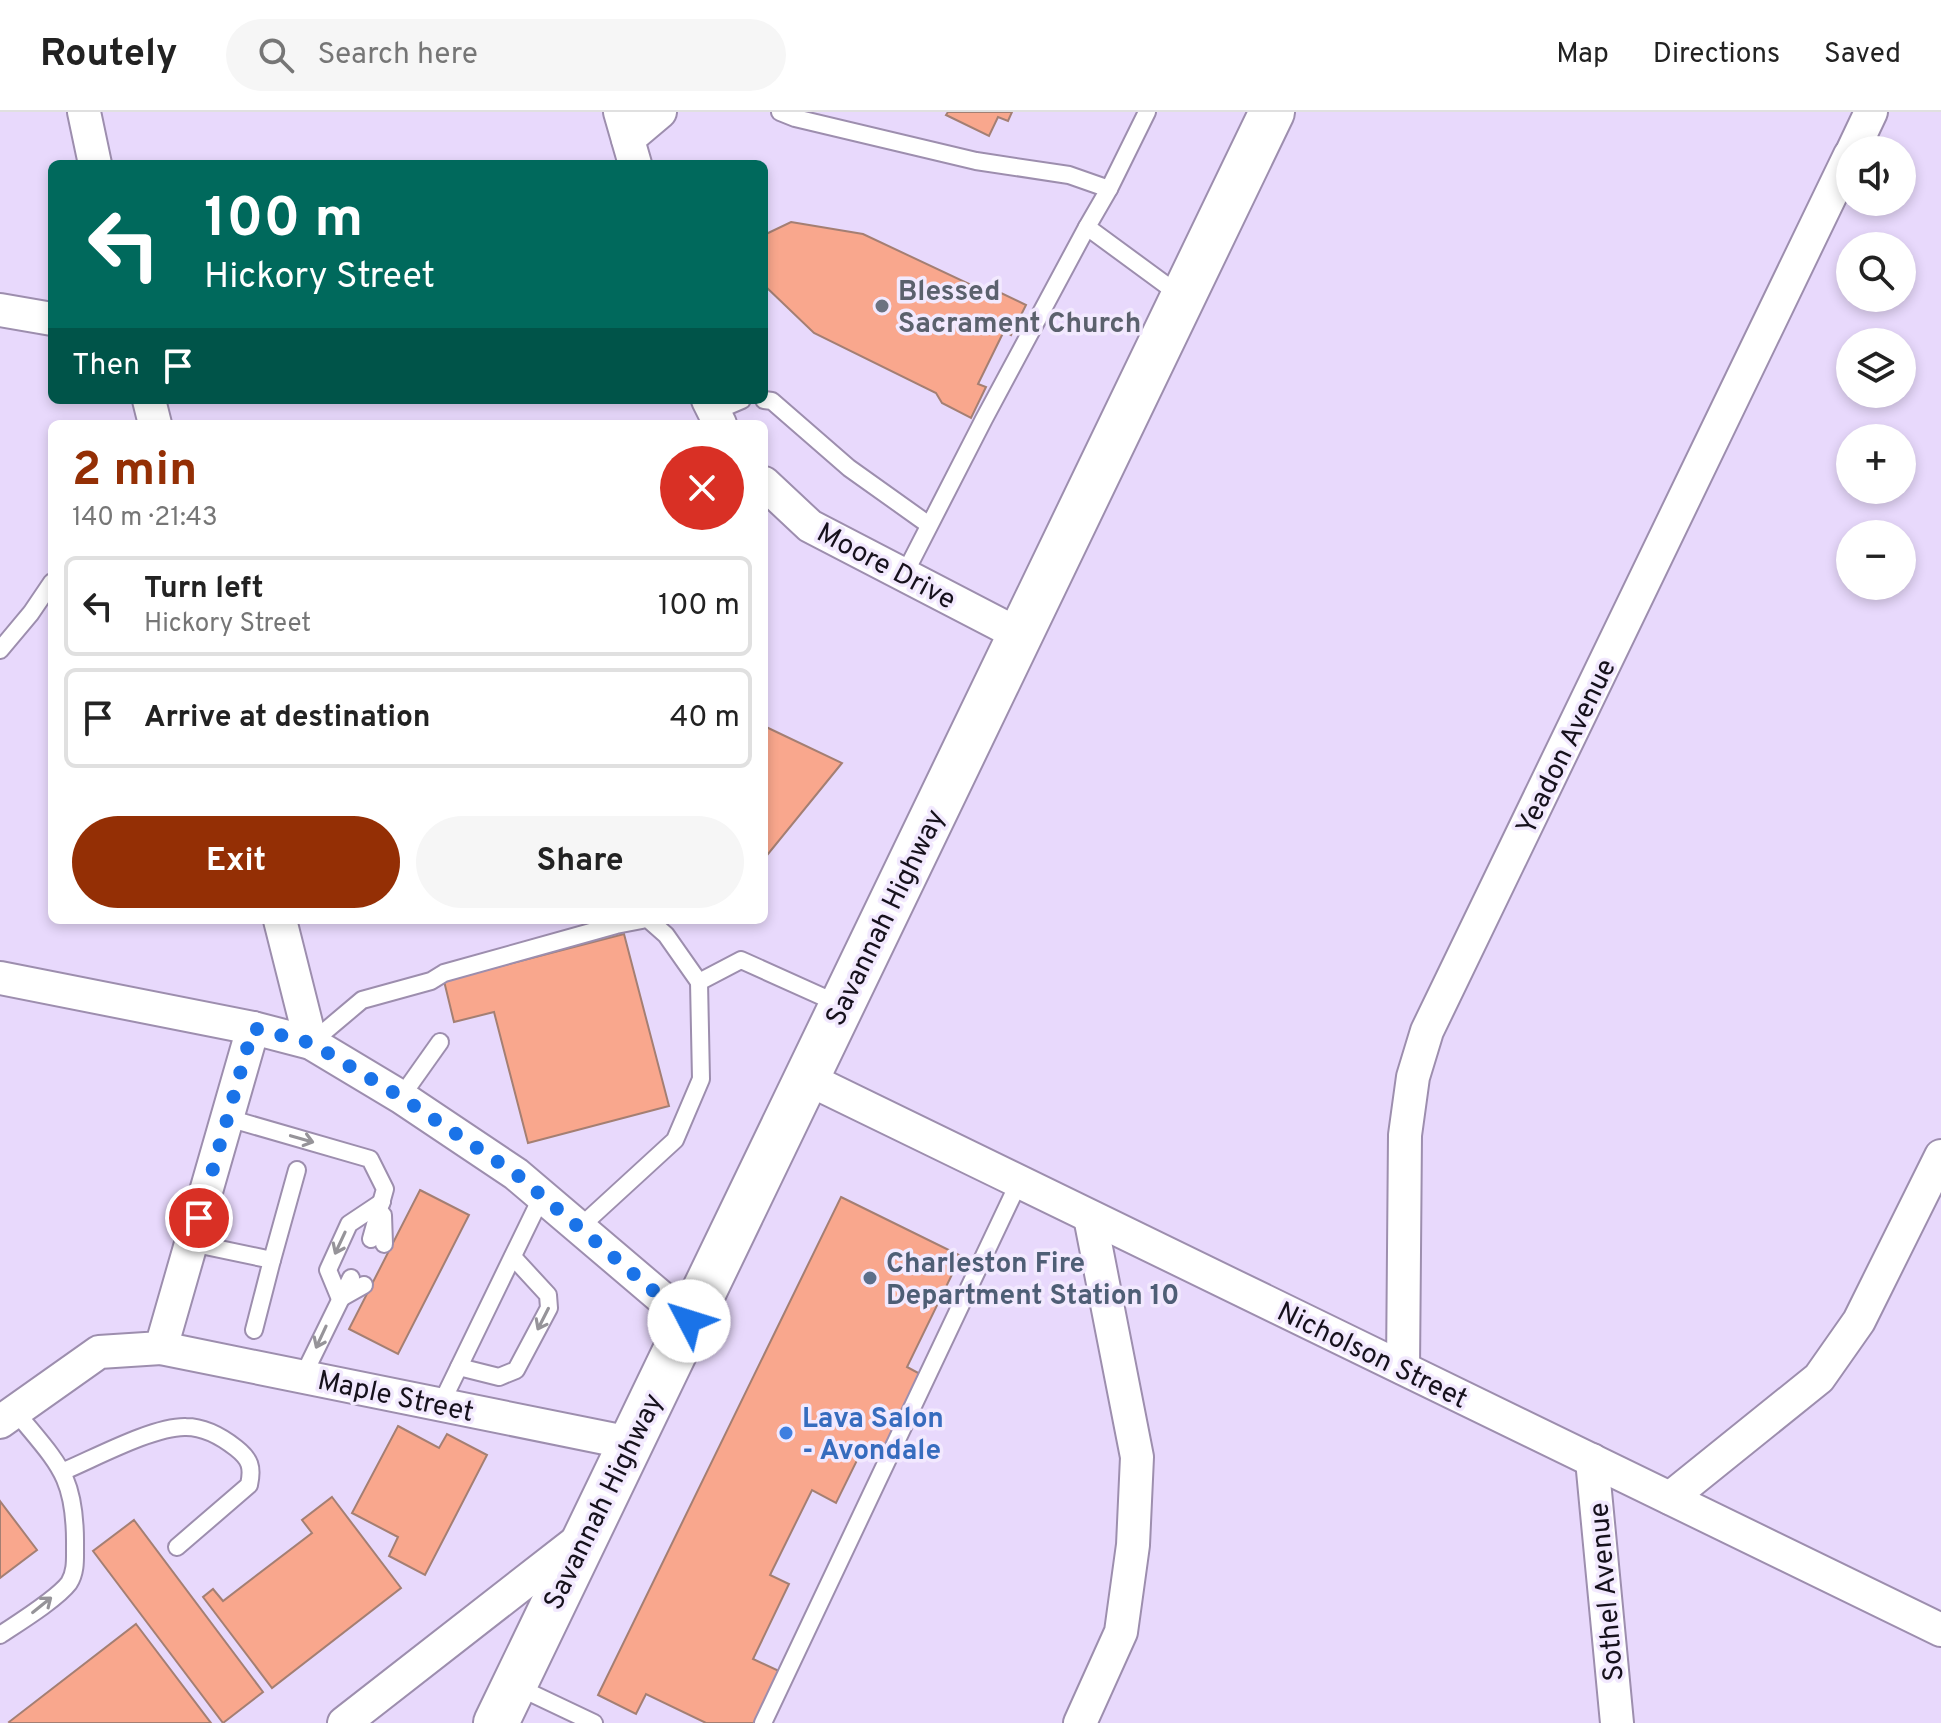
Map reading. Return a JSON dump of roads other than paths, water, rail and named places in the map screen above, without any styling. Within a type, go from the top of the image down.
[{"type":"highway","name":"Savannah Highway","points":[[505,1704],[1272,112]]},
{"type":"street","points":[[84,112],[94,160]]},
{"type":"street","points":[[627,138],[660,112]]},
{"type":"street","name":"Yeadon Avenue","points":[[1859,136],[1871,112]]},
{"type":"street","name":"Yeadon Avenue","points":[[1403,1368],[1405,1135],[1413,1077],[1427,1031],[1836,184]]},
{"type":"street","points":[[0,310],[48,318]]},
{"type":"street","name":"Moore Drive","points":[[768,487],[810,526],[1020,635]]},
{"type":"street","points":[[281,924],[311,1043]]},
{"type":"street","points":[[0,978],[253,1028],[311,1043],[401,1097],[516,1174],[689,1321]]},
{"type":"street","points":[[161,1348],[253,1028]]},
{"type":"street","name":"Nicholson Street","points":[[806,1078],[1941,1630]]},
{"type":"street","points":[[1670,1498],[1819,1378],[1859,1321],[1941,1156]]},
{"type":"street","points":[[1080,1723],[1121,1632],[1133,1545],[1137,1457],[1090,1217]]},
{"type":"street","name":"Maple Street","points":[[8,1416],[99,1352],[161,1348],[630,1443]]},
{"type":"street","name":"Sothel Avenue","points":[[1592,1460],[1617,1723]]},
{"type":"street","points":[[344,1723],[586,1535]]},
{"type":"lane","points":[[780,112],[976,161],[1069,175],[1109,189]]},
{"type":"lane","points":[[904,575],[1147,112]]},
{"type":"lane","points":[[1087,227],[1183,298]]},
{"type":"lane","points":[[768,400],[849,468],[929,525]]},
{"type":"lane","points":[[0,650],[48,588]]},
{"type":"lane","points":[[311,1043],[362,1000],[431,981],[444,973],[627,924]]},
{"type":"lane","points":[[579,1228],[675,1140],[701,1079],[699,982],[666,935],[654,924]]},
{"type":"lane","points":[[699,982],[741,960],[841,1005]]},
{"type":"lane","points":[[401,1097],[440,1042]]},
{"type":"lane","points":[[228,1118],[370,1159],[385,1189],[377,1241]]},
{"type":"lane","points":[[254,1330],[297,1170]]},
{"type":"lane","points":[[763,1723],[1019,1182]]},
{"type":"lane","points":[[441,1404],[542,1196]]},
{"type":"lane","points":[[340,1299],[328,1270],[349,1224],[382,1202]]},
{"type":"lane","points":[[191,1243],[272,1260]]},
{"type":"lane","points":[[459,1367],[499,1377],[516,1370],[549,1308],[548,1295],[513,1257]]},
{"type":"lane","points":[[303,1376],[340,1299],[358,1282]]},
{"type":"lane","points":[[0,1635],[68,1584],[75,1566],[76,1523],[64,1471],[8,1416]]},
{"type":"lane","points":[[64,1471],[151,1435],[184,1426],[205,1430],[227,1441],[247,1457],[252,1470],[249,1485],[177,1547]]},
{"type":"lane","points":[[505,1704],[594,1723]]},
{"type":"place","name":"Blessed Sacrament Church","points":[[882,306]]},
{"type":"place","name":"Charleston Fire Department Station 10","points":[[870,1278]]},
{"type":"place","name":"Lava Salon - Avondale","points":[[786,1433]]}]
